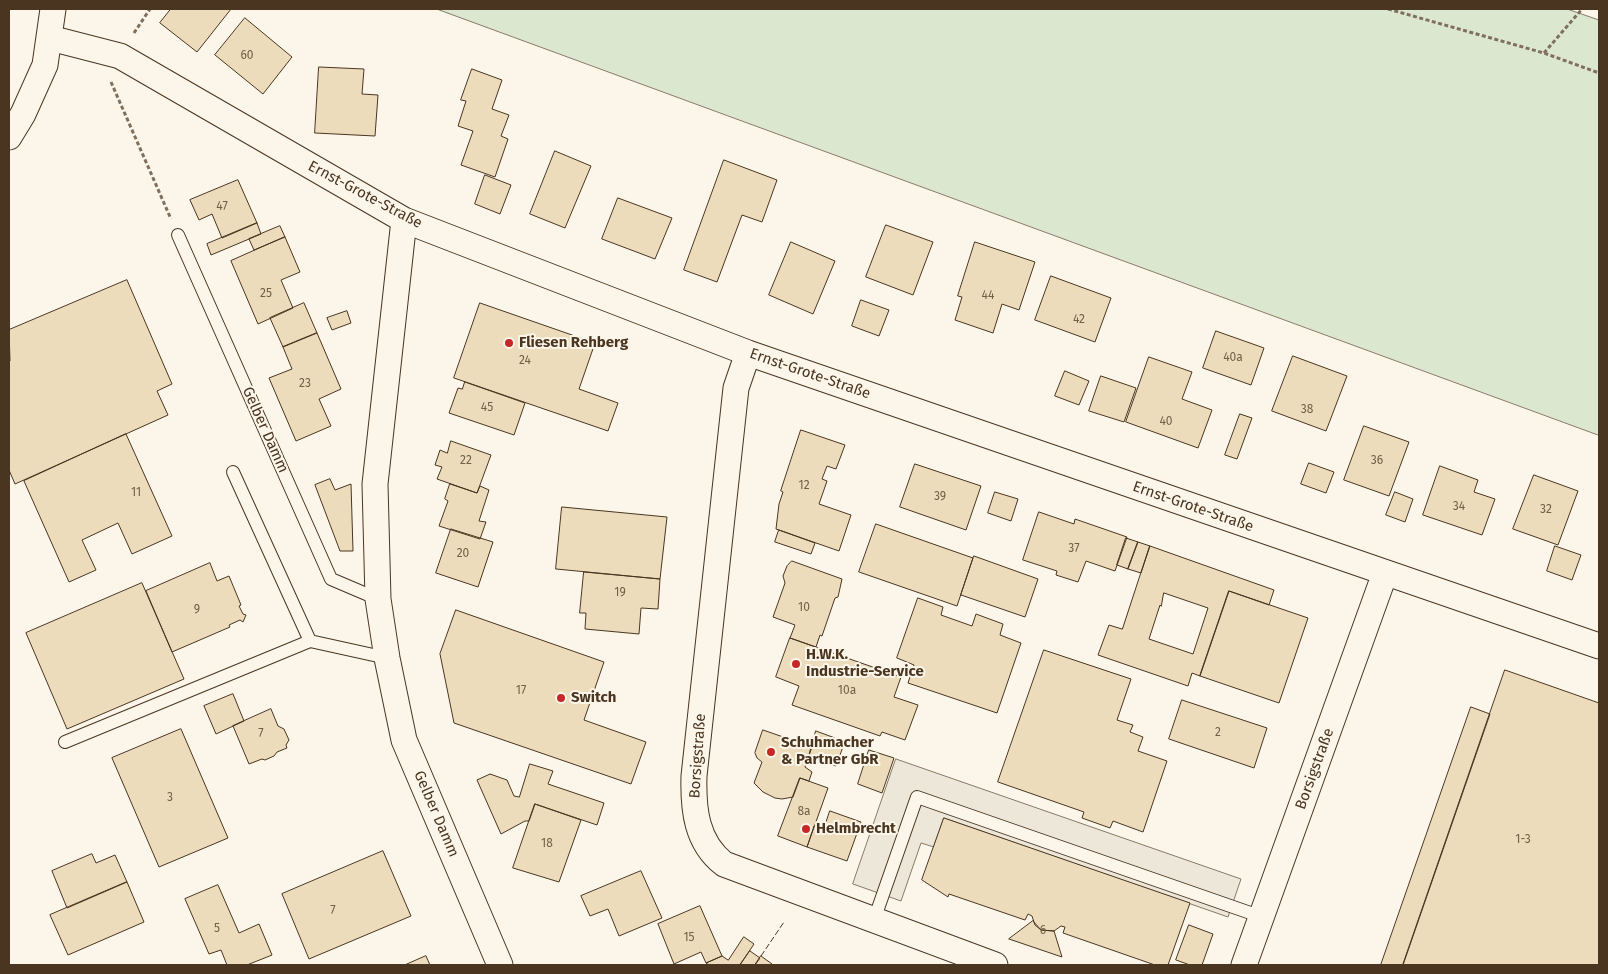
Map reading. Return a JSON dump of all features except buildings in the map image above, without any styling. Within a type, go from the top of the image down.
[{"type":"street","points":[[9,137],[23,114],[45,64],[53,9]]},
{"type":"street","name":"Ernst-Grote-Straße","points":[[50,38],[120,56],[404,220],[748,353],[1385,574],[1599,646]]},
{"type":"street","name":"Gelber Damm","points":[[404,220],[375,484],[378,599],[387,658],[404,740],[500,965]]},
{"type":"street","name":"Borsigstraße","points":[[748,353],[736,388],[694,776],[694,811],[706,844],[714,856],[724,864],[995,965]]},
{"type":"street","name":"Borsigstraße","points":[[1244,965],[1385,574]]},
{"type":"lane","name":"Gelber Damm","points":[[178,235],[331,579],[378,599]]},
{"type":"lane","points":[[233,472],[310,641]]},
{"type":"lane","points":[[65,742],[310,641],[387,658]]},
{"type":"lane","points":[[874,920],[917,797],[1262,917]]},
{"type":"path","points":[[128,40],[150,9]]},
{"type":"path","points":[[1388,9],[1544,53],[1599,73]]},
{"type":"path","points":[[1544,53],[1582,9]]},
{"type":"path","points":[[109,77],[178,235]]},
{"type":"green space","points":[[437,9],[1567,9],[1599,20],[1599,435]]},
{"type":"shaded area","points":[[896,759],[1241,879],[1228,917],[944,818],[934,847],[921,843],[901,901],[853,884]]},
{"type":"fence","points":[[761,956],[784,922]]},
{"type":"place","name":"Fliesen Rehberg","points":[[509,343]]},
{"type":"place","name":"H.W.K. Industrie-Service","points":[[796,664]]},
{"type":"place","name":"Switch","points":[[561,698]]},
{"type":"place","name":"Schuhmacher & Partner GbR","points":[[771,752]]},
{"type":"place","name":"Helmbrecht","points":[[806,829]]}]
